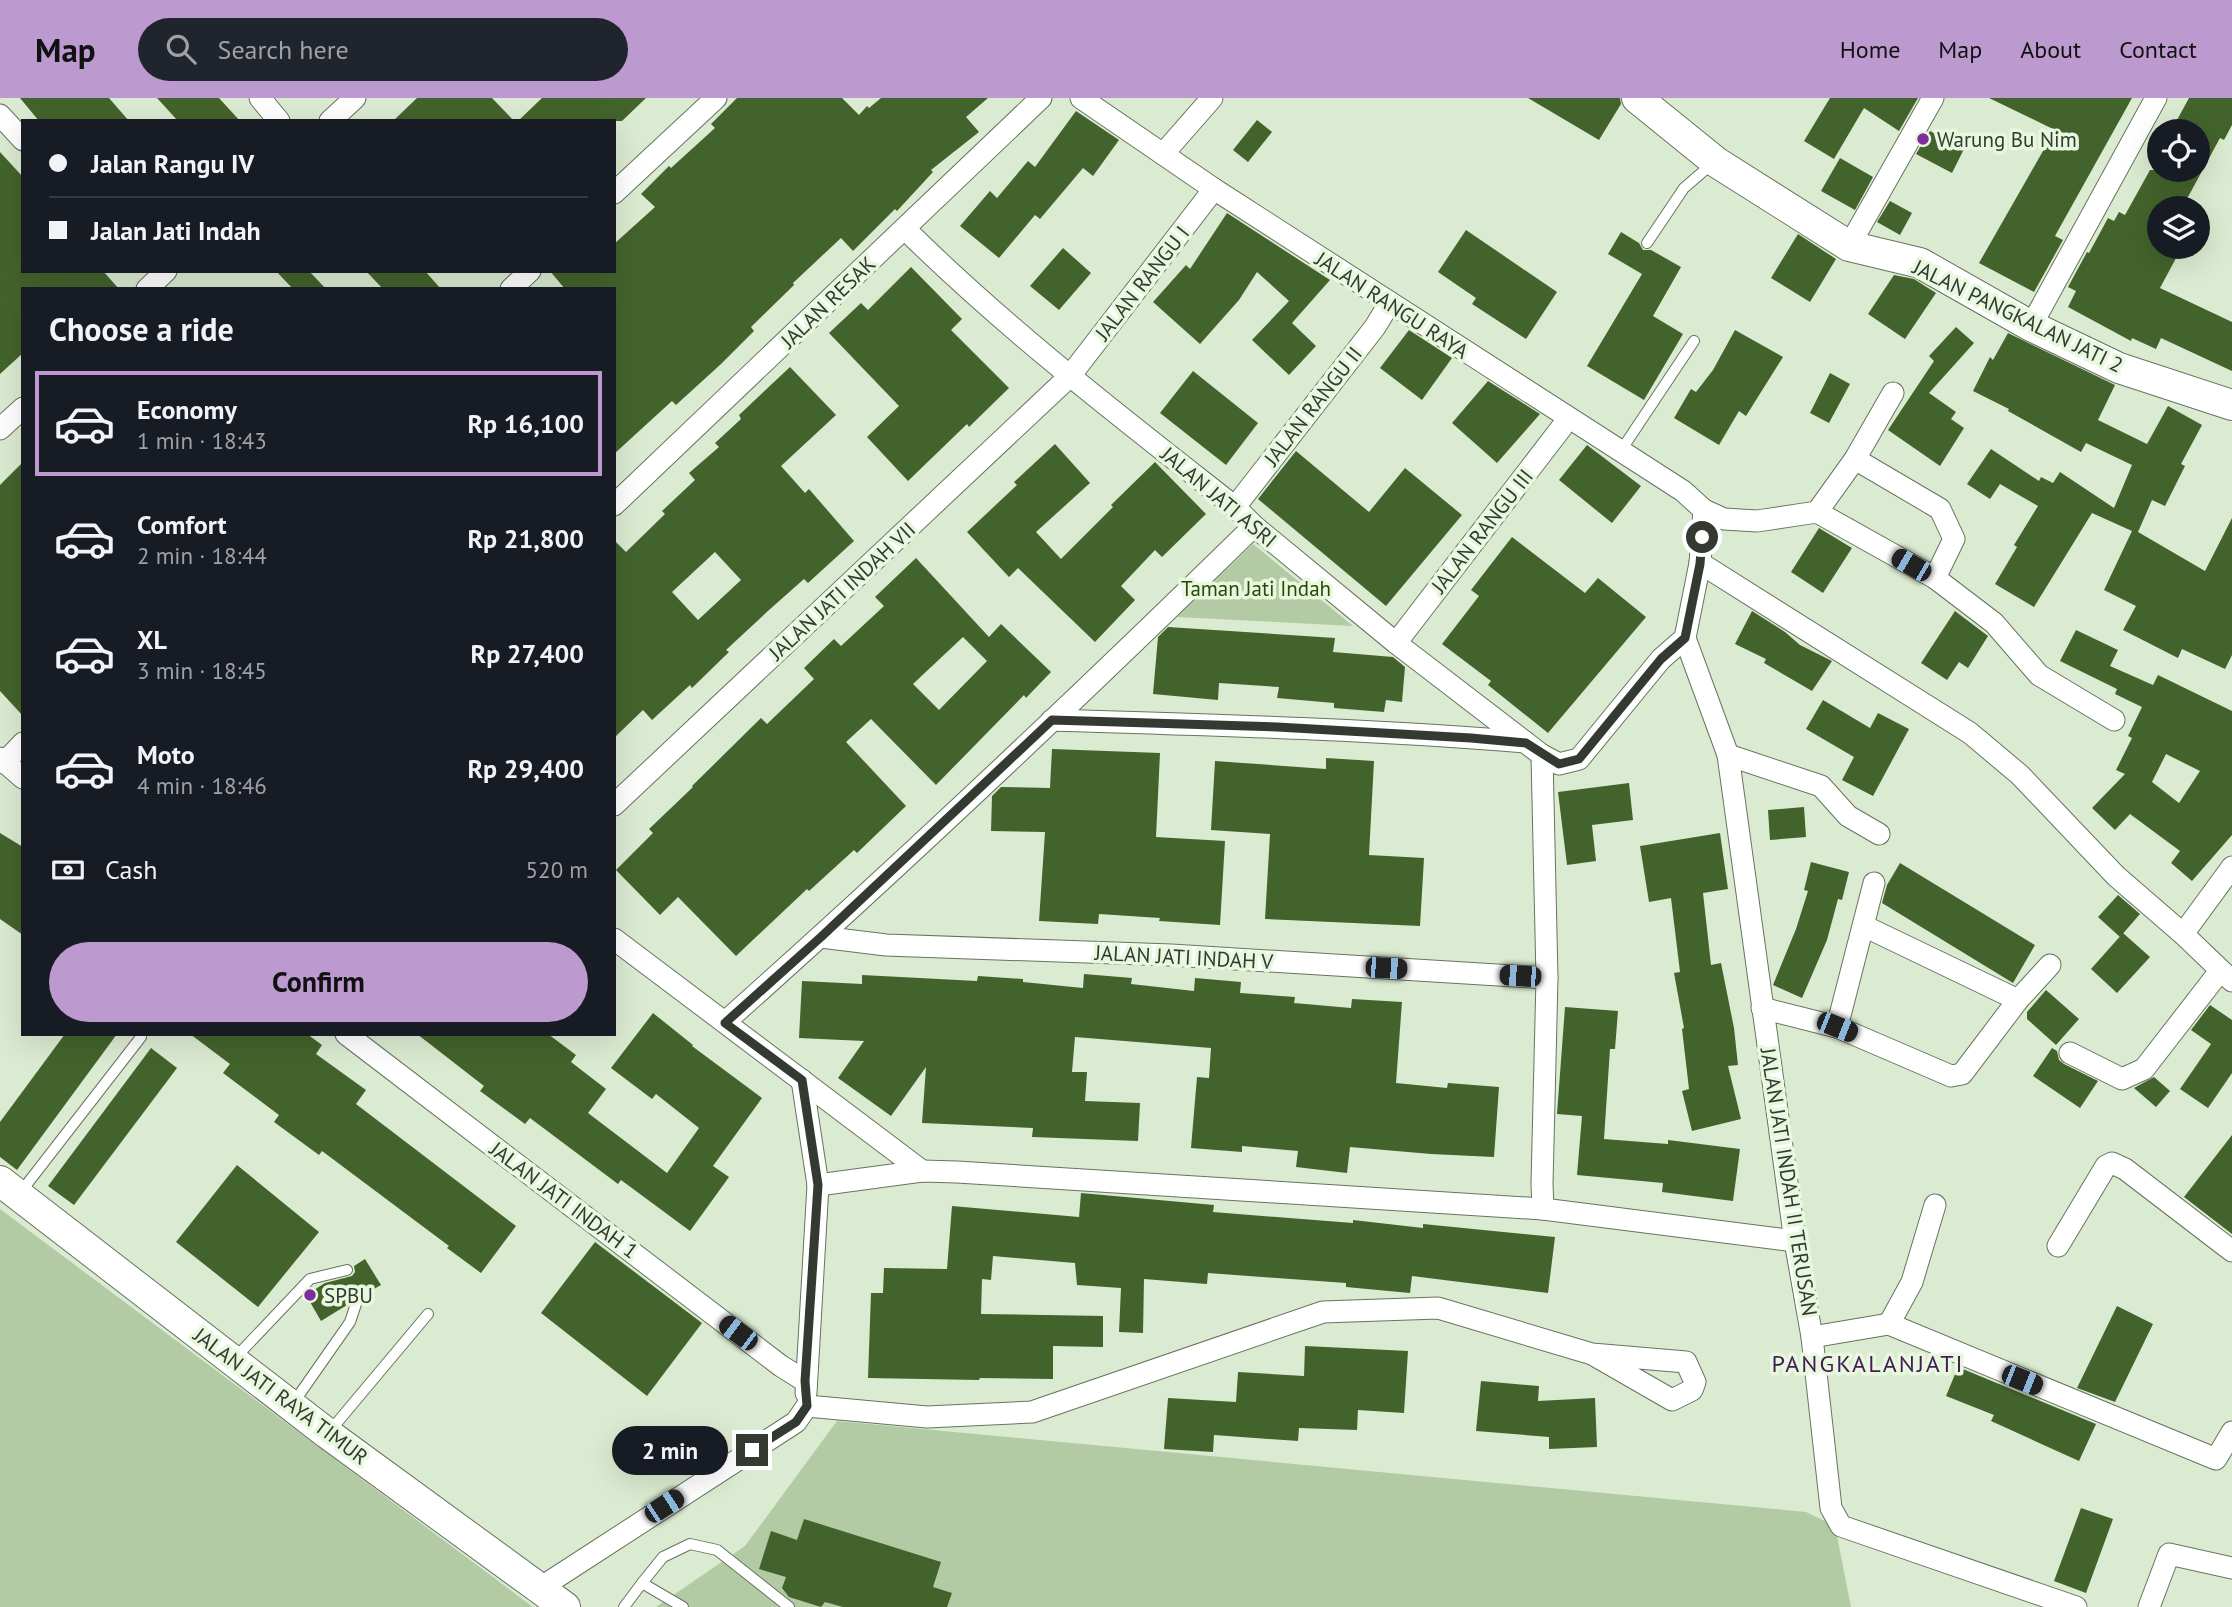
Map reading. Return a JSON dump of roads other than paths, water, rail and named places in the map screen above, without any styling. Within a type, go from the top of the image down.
[{"type":"main road","name":"JALAN PANGKALAN JATI 2","points":[[1637,98],[1716,162],[1849,246],[1920,263],[2031,326],[2119,368],[2232,405]]},
{"type":"main road","name":"JALAN JATI RAYA TIMUR","points":[[9,1188],[328,1434],[565,1607]]},
{"type":"street","points":[[260,98],[277,119]]},
{"type":"street","points":[[332,119],[355,98]]},
{"type":"street","points":[[616,191],[716,98]]},
{"type":"street","name":"JALAN RESAK","points":[[616,503],[1041,98]]},
{"type":"street","name":"JALAN RANGU RAYA","points":[[1081,98],[1390,304],[1683,491],[1704,510]]},
{"type":"street","points":[[1163,154],[1212,98]]},
{"type":"street","points":[[1849,246],[1933,98]]},
{"type":"street","points":[[2031,326],[2156,98]]},
{"type":"street","points":[[0,116],[21,138]]},
{"type":"street","name":"JALAN RANGU I","points":[[1069,376],[1214,189]]},
{"type":"street","name":"JALAN JATI ASRI","points":[[905,229],[1069,376],[1235,507],[1254,526],[1396,643],[1534,749]]},
{"type":"street","points":[[513,287],[528,273]]},
{"type":"street","name":"JALAN RANGU II","points":[[1235,507],[1390,304]]},
{"type":"street","name":"JALAN JATI INDAH VII","points":[[616,803],[1069,376]]},
{"type":"street","points":[[1817,512],[1855,459],[1893,393]]},
{"type":"street","points":[[2,422],[21,409]]},
{"type":"street","name":"JALAN RANGU III","points":[[1396,643],[1567,418]]},
{"type":"street","points":[[1855,459],[1940,509],[1954,539],[1935,578]]},
{"type":"street","points":[[1052,720],[1444,736],[1534,749],[1559,764],[1579,759],[1661,659],[1685,638],[1700,564],[1704,510],[1724,519],[1757,521],[1817,512],[1935,578],[1994,624],[2039,675],[2114,720]]},
{"type":"street","points":[[725,1023],[821,937],[1052,720],[1254,526]]},
{"type":"street","points":[[1700,564],[1970,733],[2020,775],[2116,876],[2183,934],[2226,976],[2144,1069],[2122,1079],[2070,1054]]},
{"type":"street","name":"JALAN JATI INDAH II TERUSAN","points":[[1685,638],[1728,755],[1762,1008],[1812,1338],[1832,1507],[1841,1526],[2076,1607]]},
{"type":"street","points":[[21,745],[2,760],[21,776]]},
{"type":"street","points":[[1534,749],[1547,978],[1543,1209]]},
{"type":"street","points":[[1728,755],[1821,786],[1848,816],[1879,834]]},
{"type":"street","points":[[2183,934],[2232,867]]},
{"type":"street","points":[[1837,1027],[1874,883]]},
{"type":"street","points":[[1864,926],[2018,1000]]},
{"type":"street","name":"JALAN JATI INDAH V","points":[[821,937],[886,945],[1171,955],[1547,978]]},
{"type":"street","points":[[616,941],[922,1171]]},
{"type":"street","points":[[1762,1008],[1837,1027],[1951,1076],[1962,1074],[2018,1000],[2050,965]]},
{"type":"street","name":"JALAN JATI INDAH 1","points":[[349,1036],[781,1366],[805,1381]]},
{"type":"street","points":[[540,1588],[796,1422],[807,1406],[805,1381],[818,1185],[802,1080]]},
{"type":"street","points":[[2058,1246],[2106,1166],[2112,1163],[2125,1169],[2232,1251]]},
{"type":"street","points":[[818,1185],[922,1171],[1543,1209],[1796,1241]]},
{"type":"street","points":[[1889,1324],[1912,1282],[1935,1205]]},
{"type":"street","points":[[807,1406],[928,1417],[1032,1412],[1323,1312],[1438,1308],[1592,1354]]},
{"type":"street","points":[[1812,1338],[1889,1324],[2216,1459],[2232,1432]]},
{"type":"street","points":[[2149,1607],[2169,1554],[2232,1568]]},
{"type":"lane","points":[[1647,243],[1684,188],[1704,169],[1716,162]]},
{"type":"lane","points":[[1620,452],[1694,341]]},
{"type":"lane","points":[[9,1188],[141,1037]]},
{"type":"lane","points":[[234,1360],[310,1279],[347,1270]]},
{"type":"lane","points":[[292,1405],[350,1322],[358,1298]]},
{"type":"lane","points":[[328,1434],[428,1314]]},
{"type":"lane","points":[[624,1607],[663,1558],[690,1544],[717,1550],[789,1607]]},
{"type":"lane","points":[[642,1583],[682,1607]]},
{"type":"place","name":"Warung Bu Nim","points":[[1923,139]]},
{"type":"place","name":"SPBU","points":[[310,1295]]},
{"type":"district","name":"PANGKALANJATI","points":[[1868,1363]]},
{"type":"park label","name":"Taman Jati Indah","points":[[1256,588]]}]
